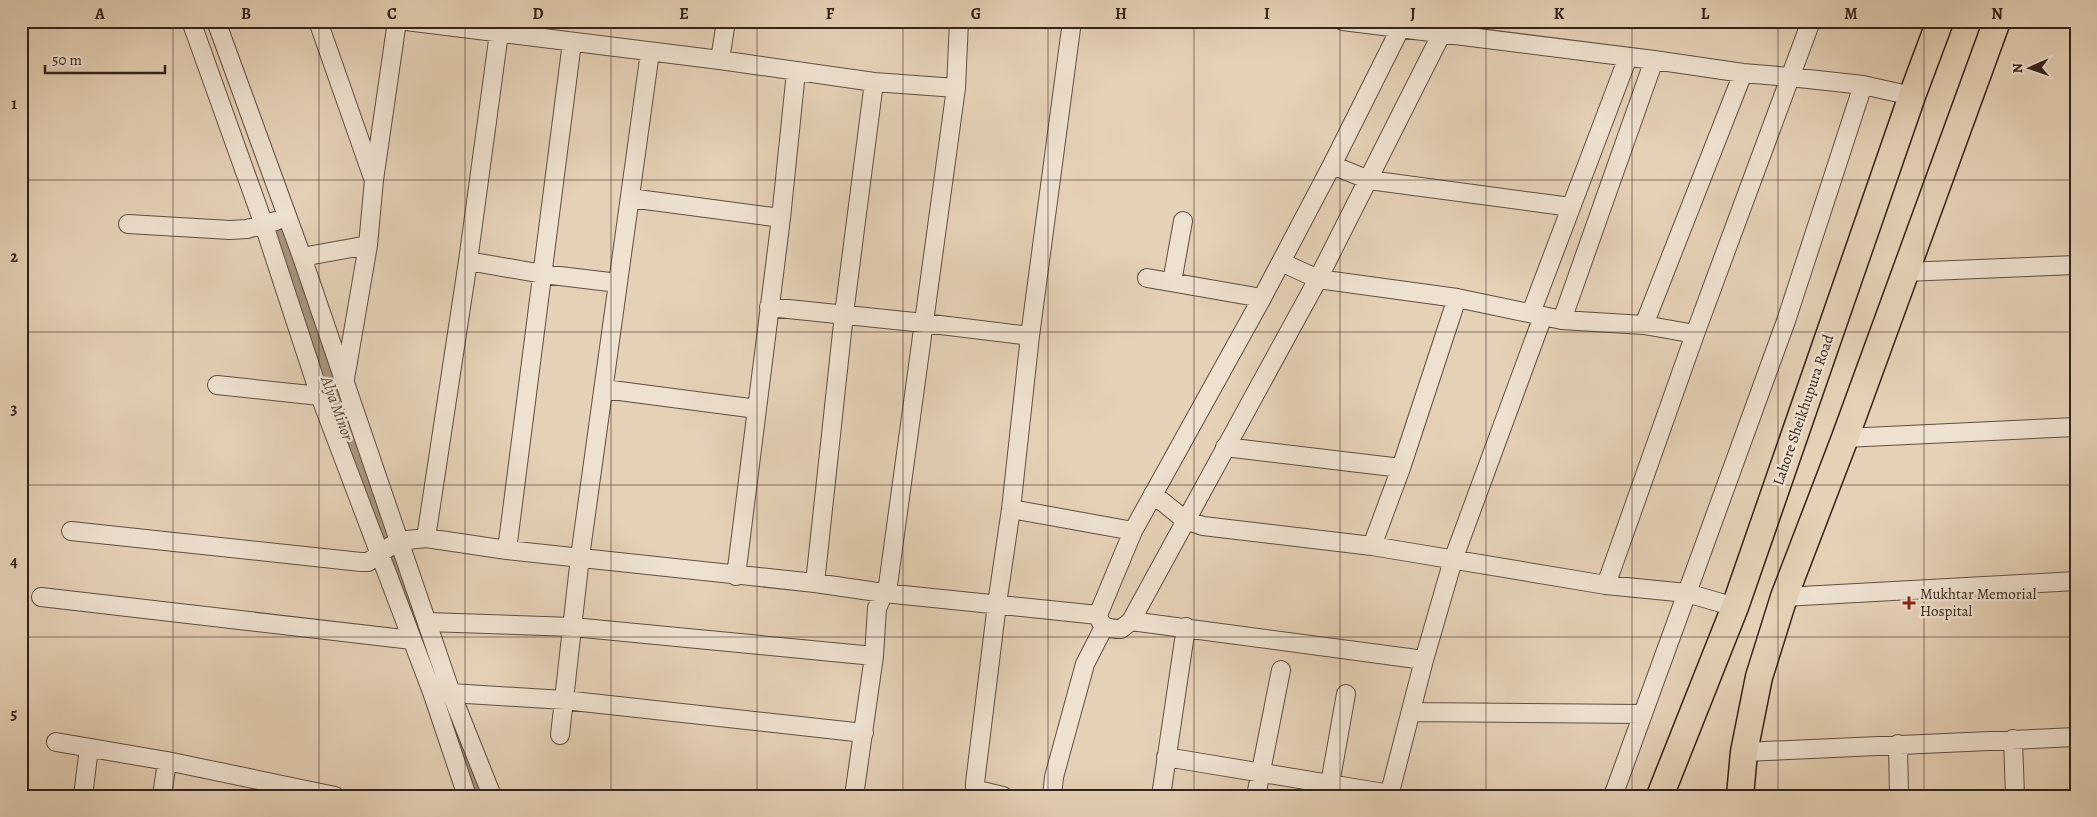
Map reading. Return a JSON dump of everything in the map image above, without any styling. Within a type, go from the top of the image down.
[{"type":"highway","name":"Lahore Sheikhupura Road","points":[[1660,796],[1735,607],[1912,96],[1940,21]]},
{"type":"highway","points":[[1740,796],[1744,752],[1759,677],[1784,597],[1845,438],[1997,21]]},
{"type":"street","points":[[191,21],[275,221],[302,257],[451,693],[492,796]]},
{"type":"street","points":[[216,21],[275,221],[320,396],[432,692],[467,796]]},
{"type":"street","points":[[318,21],[374,180]]},
{"type":"street","points":[[344,383],[368,245],[374,180],[397,21]]},
{"type":"street","points":[[406,21],[720,60],[874,82],[956,88]]},
{"type":"street","points":[[720,60],[726,21]]},
{"type":"street","points":[[854,796],[874,656],[878,608],[888,585],[956,88],[959,21]]},
{"type":"street","points":[[1004,796],[978,790],[975,785],[997,604],[1012,508],[1030,336],[1072,21]]},
{"type":"street","points":[[1343,21],[1444,27],[1628,57],[1743,73],[1790,76],[1863,85],[1912,96]]},
{"type":"street","points":[[1606,585],[1695,334],[1811,21]]},
{"type":"street","points":[[1052,796],[1054,778],[1085,664],[1133,531],[1262,298],[1332,166],[1402,25]]},
{"type":"street","points":[[71,531],[361,562],[368,562],[398,541],[426,538],[507,550],[997,604],[1101,621],[1122,629],[1131,621],[1318,279],[1444,27]]},
{"type":"street","points":[[426,538],[468,261],[499,33]]},
{"type":"street","points":[[507,550],[572,42]]},
{"type":"street","points":[[560,735],[580,557],[650,52]]},
{"type":"street","points":[[1166,757],[1261,773],[1329,790],[1390,795],[1424,660],[1454,560],[1571,208],[1628,57]]},
{"type":"street","points":[[1562,320],[1654,60]]},
{"type":"street","points":[[736,576],[781,218],[796,72]]},
{"type":"street","points":[[1644,325],[1743,73]]},
{"type":"street","points":[[815,583],[844,314],[874,82]]},
{"type":"street","points":[[1613,796],[1786,321],[1863,85]]},
{"type":"street","points":[[1332,166],[1369,180],[1571,208]]},
{"type":"street","points":[[630,198],[781,218]]},
{"type":"street","points":[[128,224],[230,230],[247,229],[275,221]]},
{"type":"street","points":[[1172,282],[1183,221]]},
{"type":"street","points":[[302,257],[368,245]]},
{"type":"street","points":[[468,261],[542,274],[618,283]]},
{"type":"street","points":[[1281,262],[1318,279],[1457,298],[1562,320],[1644,325],[1695,334]]},
{"type":"street","points":[[1906,272],[2076,265]]},
{"type":"street","points":[[1147,278],[1262,298]]},
{"type":"street","points":[[1372,546],[1401,468],[1457,298]]},
{"type":"street","points":[[769,307],[924,322],[1030,336]]},
{"type":"street","points":[[217,385],[320,396]]},
{"type":"street","points":[[604,389],[757,409]]},
{"type":"street","points":[[1845,438],[2076,427]]},
{"type":"street","points":[[1226,447],[1401,468]]},
{"type":"street","points":[[1153,494],[1185,520],[1203,526],[1372,546],[1606,585],[1687,593],[1735,607]]},
{"type":"street","points":[[1012,508],[1133,531]]},
{"type":"street","points":[[1784,597],[2076,581]]},
{"type":"street","points":[[41,597],[412,640]]},
{"type":"street","points":[[1131,621],[1424,660]]},
{"type":"street","points":[[427,622],[573,627],[874,656]]},
{"type":"street","points":[[1161,796],[1186,627]]},
{"type":"street","points":[[1256,796],[1281,670]]},
{"type":"street","points":[[451,693],[564,700],[864,733]]},
{"type":"street","points":[[1329,790],[1346,694]]},
{"type":"street","points":[[1412,712],[1643,714]]},
{"type":"street","points":[[1744,752],[2076,737]]},
{"type":"street","points":[[2013,739],[2015,796]]},
{"type":"street","points":[[56,742],[167,761],[335,796]]},
{"type":"street","points":[[1898,744],[1899,796]]},
{"type":"street","points":[[82,796],[89,748]]},
{"type":"street","points":[[162,796],[167,761]]},
{"type":"waterway","name":"Alya Minor","points":[[275,233],[417,629]]},
{"type":"waterway","name":"Alya Minor","points":[[457,741],[477,796]]},
{"type":"place","name":"Mukhtar Memorial Hospital","points":[[1909,603]]}]
